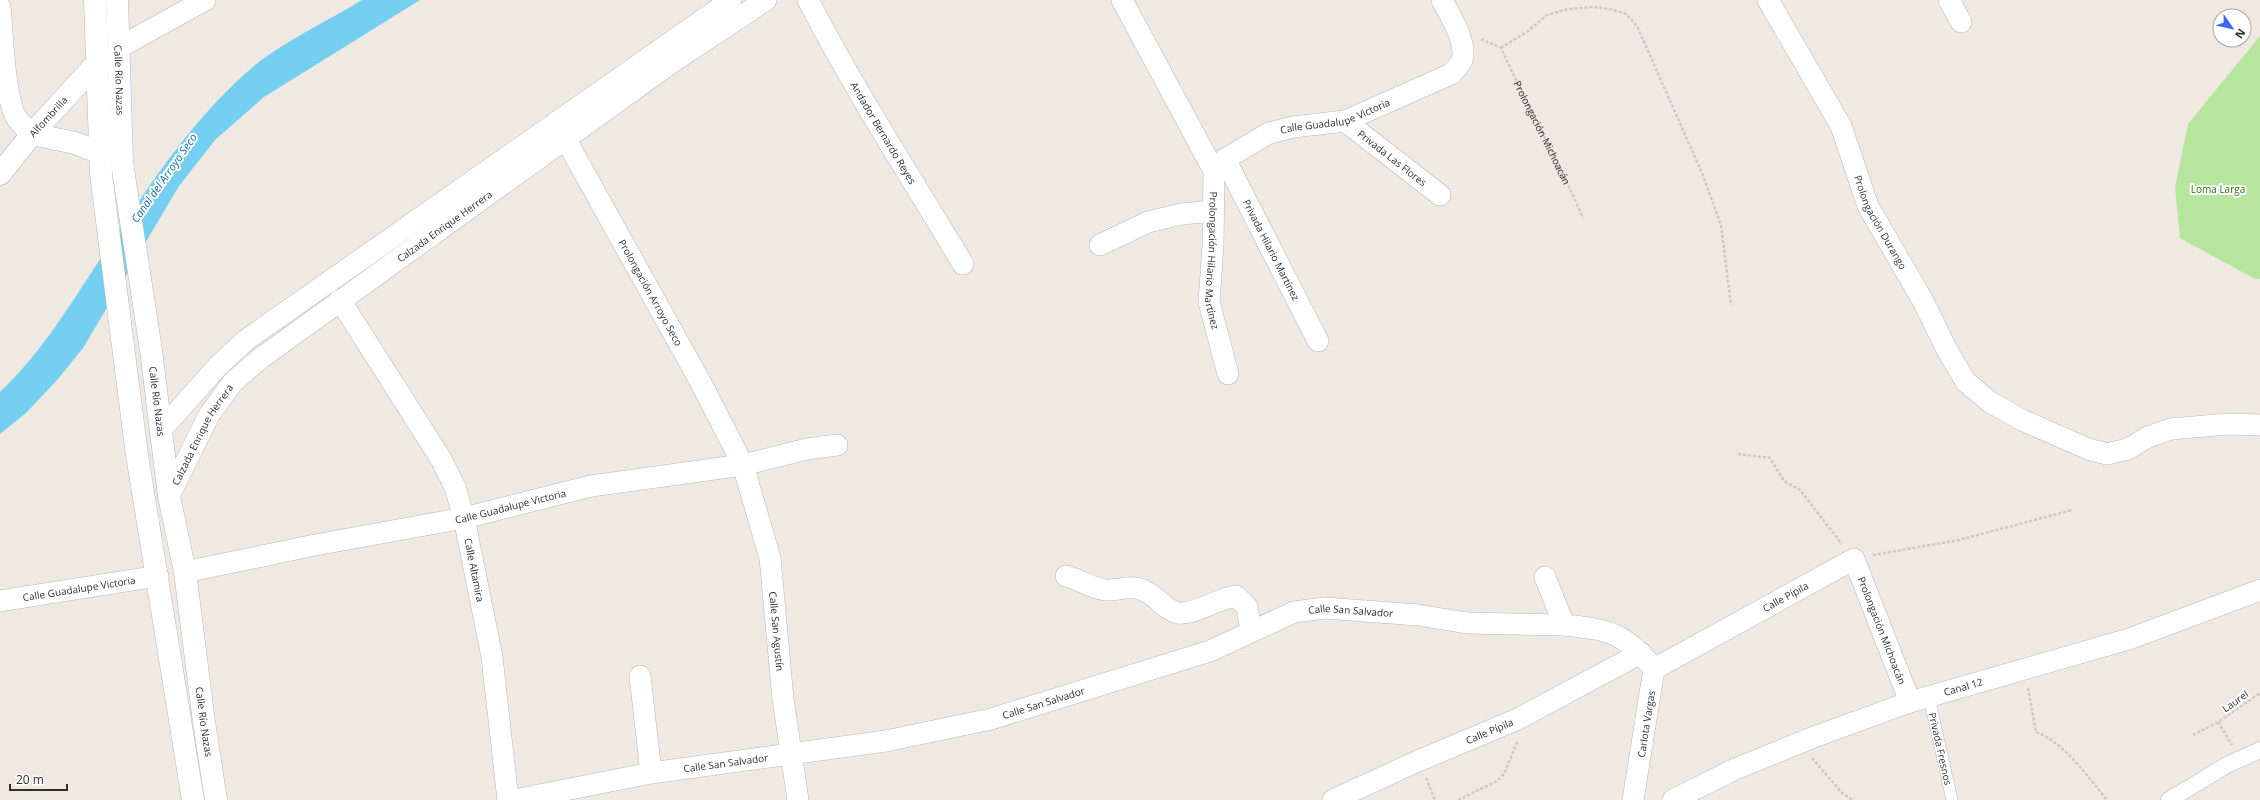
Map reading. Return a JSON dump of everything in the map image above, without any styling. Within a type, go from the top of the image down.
[{"type":"street","name":"Calle Río Nazas","points":[[95,0],[98,62],[98,152],[100,174],[137,455],[158,576],[193,800]]},
{"type":"street","name":"Calle Río Nazas","points":[[117,0],[122,163],[151,350],[169,496],[185,572],[204,722],[216,800]]},
{"type":"street","points":[[118,48],[205,0]]},
{"type":"street","name":"Calzada Enrique Herrera","points":[[169,496],[209,415],[233,382],[261,358],[340,300],[731,0]]},
{"type":"street","name":"Calzada Enrique Herrera","points":[[161,430],[218,366],[246,340],[561,130],[671,63],[766,0]]},
{"type":"street","name":"Andador Bernardo Reyes","points":[[808,0],[837,56],[885,138],[963,264]]},
{"type":"street","name":"Prolongación Hilario Martínez","points":[[1122,0],[1220,165],[1213,212],[1213,246],[1209,302],[1228,374]]},
{"type":"street","name":"Calle Guadalupe Victoria","points":[[1220,165],[1269,133],[1294,127],[1346,121],[1451,74],[1459,66],[1464,54],[1455,25],[1442,0]]},
{"type":"street","name":"Prolongación Durango","points":[[1768,0],[1841,126],[1868,206],[1923,301],[1947,350],[1966,382],[1990,402],[2022,420],[2088,449],[2107,454],[2128,449],[2148,438],[2171,429],[2228,424],[2260,425]]},
{"type":"street","points":[[1948,0],[1961,22]]},
{"type":"street","points":[[0,12],[10,94],[14,113],[22,126],[32,134],[75,143],[98,152]]},
{"type":"street","name":"Alfombrilla","points":[[0,174],[32,134],[98,62],[118,48]]},
{"type":"street","name":"Privada Las Flores","points":[[1346,121],[1440,195]]},
{"type":"street","name":"Prolongación Arroyo Seco","points":[[561,130],[701,383],[743,464]]},
{"type":"street","name":"Privada Hilario Martínez","points":[[1220,165],[1318,341]]},
{"type":"street","points":[[1100,245],[1148,222],[1182,214],[1213,212]]},
{"type":"street","name":"Calle Altamira","points":[[340,300],[441,459],[455,487],[464,518],[492,657],[508,800]]},
{"type":"street","name":"Calle Guadalupe Victoria","points":[[185,572],[315,545],[464,518],[592,486],[743,464],[807,449],[837,445]]},
{"type":"street","name":"Calle San Agustín","points":[[743,464],[770,558],[791,755],[798,800]]},
{"type":"street","name":"Calle Pípila","points":[[1654,669],[1854,559]]},
{"type":"street","name":"Prolongación Michoacán","points":[[1854,559],[1920,700]]},
{"type":"street","name":"Calle Guadalupe Victoria","points":[[0,601],[158,576]]},
{"type":"street","points":[[1066,576],[1077,578],[1086,584],[1107,590],[1131,587],[1145,591],[1166,607],[1178,613],[1236,596],[1247,607],[1251,632]]},
{"type":"street","points":[[1545,577],[1564,625],[1600,629],[1617,634],[1641,653],[1654,669]]},
{"type":"street","name":"Canal 12","points":[[1673,800],[1733,770],[1806,740],[1920,700],[2129,639],[2260,590]]},
{"type":"street","name":"Calle San Salvador","points":[[514,800],[651,773],[886,741],[991,719],[1210,651],[1294,612],[1325,608],[1418,615],[1467,623],[1564,625]]},
{"type":"street","name":"Calle Pípila","points":[[1333,800],[1418,761],[1518,720],[1641,653]]},
{"type":"street","name":"Carlota Vargas","points":[[1633,800],[1654,669]]},
{"type":"street","points":[[640,676],[651,773]]},
{"type":"street","points":[[2169,800],[2240,759],[2260,750]]},
{"type":"lane","name":"Privada Fresnos","points":[[1920,700],[1952,800]]},
{"type":"path","name":"Prolongación Michoacán","points":[[1584,218],[1561,168],[1527,106],[1501,48],[1528,31],[1547,15],[1568,8],[1594,7],[1626,14],[1637,26],[1702,173],[1721,225],[1732,305]]},
{"type":"path","points":[[1738,454],[1770,458],[1784,481],[1800,490],[1854,559],[1959,540],[2072,510]]},
{"type":"path","points":[[2025,670],[2036,732],[2048,736],[2080,767],[2107,800]]},
{"type":"path","name":"Laurel","points":[[2193,735],[2218,722],[2260,693]]},
{"type":"path","points":[[1458,800],[1497,781],[1504,774],[1518,744],[1518,720]]},
{"type":"path","name":"Laurel","points":[[2218,722],[2240,759]]},
{"type":"path","points":[[1806,740],[1813,760],[1842,793],[1853,800]]},
{"type":"green space","name":"Loma Larga","points":[[2260,36],[2260,279],[2255,279],[2180,238],[2175,188],[2188,124],[2250,48],[2252,48],[2252,46]]},
{"type":"water","name":"Canal del Arroyo Seco","points":[[362,0],[420,0],[264,97],[215,140],[179,186],[83,348],[58,379],[26,413],[0,434],[0,392],[39,349],[145,192],[203,117],[224,94],[259,62],[273,52]]}]
